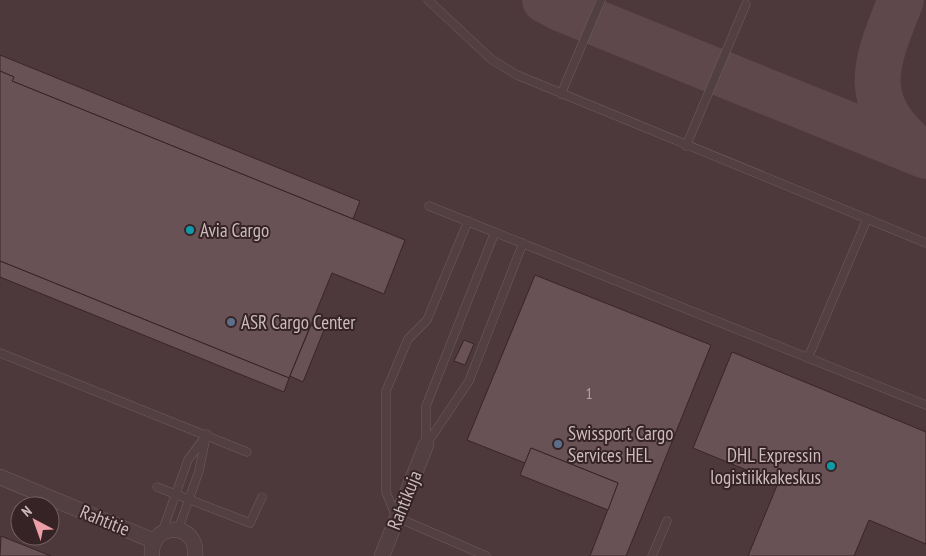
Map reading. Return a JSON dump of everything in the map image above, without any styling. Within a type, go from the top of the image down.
[{"type":"street","name":"Rahtikuja","points":[[382,556],[426,445]]},
{"type":"street","name":"Rahtitie","points":[[0,477],[158,537],[152,556]]},
{"type":"street","points":[[158,537],[178,530],[192,538],[196,548],[195,556]]},
{"type":"lane","points":[[428,0],[491,59],[517,75],[926,243]]},
{"type":"lane","points":[[561,94],[601,0]]},
{"type":"lane","points":[[686,146],[746,4]]},
{"type":"lane","points":[[429,206],[926,406]]},
{"type":"lane","points":[[808,358],[867,219]]},
{"type":"lane","points":[[468,221],[427,320],[408,339],[386,391],[386,492],[396,517],[486,556]]},
{"type":"lane","points":[[426,445],[426,406],[495,232]]},
{"type":"lane","points":[[426,445],[469,381],[524,243]]},
{"type":"lane","points":[[0,353],[207,434],[248,452]]},
{"type":"lane","points":[[158,537],[188,460],[207,434]]},
{"type":"lane","points":[[178,530],[199,471],[207,434]]},
{"type":"lane","points":[[157,488],[250,523],[262,497]]},
{"type":"lane","points":[[652,556],[667,521]]},
{"type":"shaded area","points":[[0,0],[926,0],[926,556],[0,556]]},
{"type":"building","points":[[0,55],[360,201],[353,219],[12,81],[14,77],[0,71]]},
{"type":"building","name":"Avia Cargo","points":[[0,71],[14,77],[12,81],[405,240],[384,294],[332,273],[289,378],[0,261]]},
{"type":"building","points":[[0,261],[289,378],[284,392],[0,277]]},
{"type":"building","points":[[535,275],[711,345],[626,556],[590,556],[618,483],[531,448],[525,463],[467,440]]},
{"type":"building","points":[[311,325],[324,330],[303,382],[290,376]]},
{"type":"building","points":[[464,340],[474,344],[465,365],[454,361]]},
{"type":"building","name":"DHL Expressin logistiikkakeskus","points":[[732,352],[926,432],[926,544],[869,520],[854,556],[748,556],[778,483],[693,448]]},
{"type":"building","points":[[531,448],[618,483],[608,510],[520,475]]},
{"type":"building","points":[[1,536],[10,540],[10,546],[26,546],[51,556],[0,556]]},
{"type":"taxiway","points":[[545,0],[562,9],[926,156]]},
{"type":"taxiway","points":[[901,0],[884,44],[879,63],[878,82],[880,99],[888,116],[901,134],[921,152]]},
{"type":"place","name":"Avia Cargo","points":[[190,230]]},
{"type":"place","name":"ASR Cargo Center","points":[[231,322]]},
{"type":"place","name":"Swissport Cargo Services HEL","points":[[558,444]]},
{"type":"place","name":"DHL Expressin logistiikkakeskus","points":[[831,466]]}]
